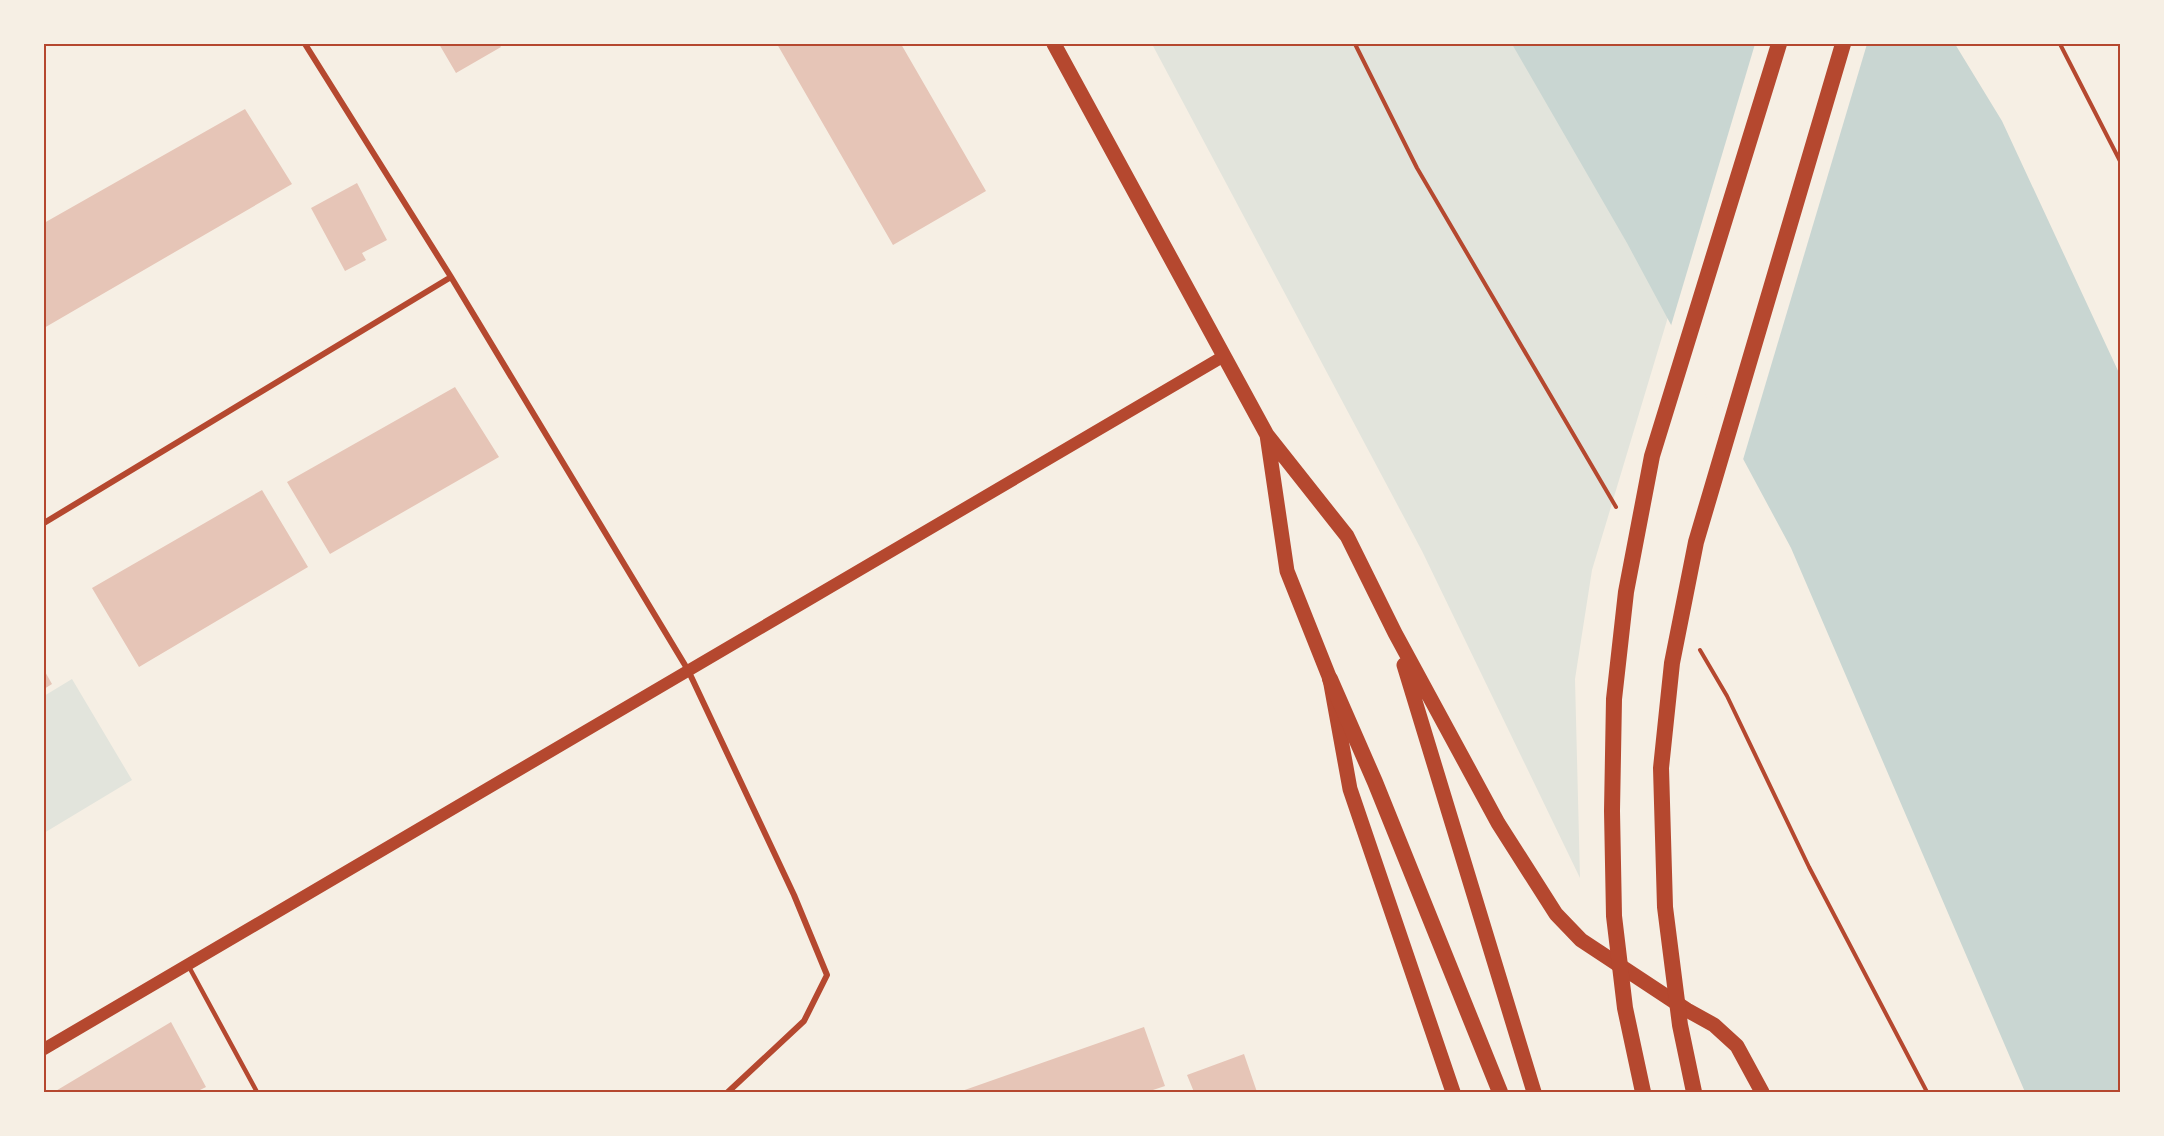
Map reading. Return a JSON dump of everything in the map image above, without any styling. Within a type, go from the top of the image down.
[{"type":"highway","points":[[1643,1092],[1625,1008],[1614,916],[1612,812],[1614,699],[1626,592],[1652,456],[1779,44]]},
{"type":"highway","points":[[1694,1092],[1680,1025],[1665,907],[1661,768],[1672,663],[1696,542],[1843,44]]},
{"type":"highway","points":[[1330,679],[1375,782],[1500,1092]]},
{"type":"main road","points":[[1054,44],[1267,435],[1347,536],[1395,633],[1498,823],[1557,914],[1581,940],[1687,1010],[1714,1025],[1737,1046],[1762,1092]]},
{"type":"main road","points":[[44,1049],[1224,357]]},
{"type":"main road","points":[[1267,435],[1287,571],[1330,679],[1350,789],[1453,1092]]},
{"type":"main road","points":[[1395,633],[1534,1092]]},
{"type":"street","points":[[305,44],[451,277],[688,670],[794,895],[827,975],[804,1021],[728,1092]]},
{"type":"street","points":[[44,523],[451,277]]},
{"type":"lane","points":[[188,965],[257,1092]]},
{"type":"path","points":[[2060,44],[2121,161]]},
{"type":"shaded area","points":[[1152,44],[1750,44],[1592,570],[1575,679],[1580,878],[1422,551]]},
{"type":"shaded area","points":[[1512,44],[1955,44],[2002,121],[2120,375],[2120,1092],[2025,1092],[1791,548],[1627,243]]},
{"type":"shaded area","points":[[72,679],[132,780],[44,833],[44,696]]},
{"type":"pier","points":[[1755,44],[1867,44],[1742,463],[1670,329]]},
{"type":"building","points":[[439,44],[499,44],[501,47],[456,73]]},
{"type":"building","points":[[777,44],[901,44],[986,191],[893,245]]},
{"type":"building","points":[[245,109],[292,184],[44,328],[44,223]]},
{"type":"building","points":[[357,183],[387,240],[362,253],[366,260],[345,271],[311,208]]},
{"type":"building","points":[[455,387],[499,457],[330,554],[287,482]]},
{"type":"building","points":[[262,490],[308,567],[139,667],[92,588]]},
{"type":"building","points":[[44,670],[52,684],[44,689]]},
{"type":"building","points":[[171,1022],[206,1087],[196,1092],[54,1092]]},
{"type":"building","points":[[1144,1027],[1165,1086],[1147,1092],[959,1092]]},
{"type":"building","points":[[1244,1054],[1257,1092],[1194,1092],[1187,1075]]}]
